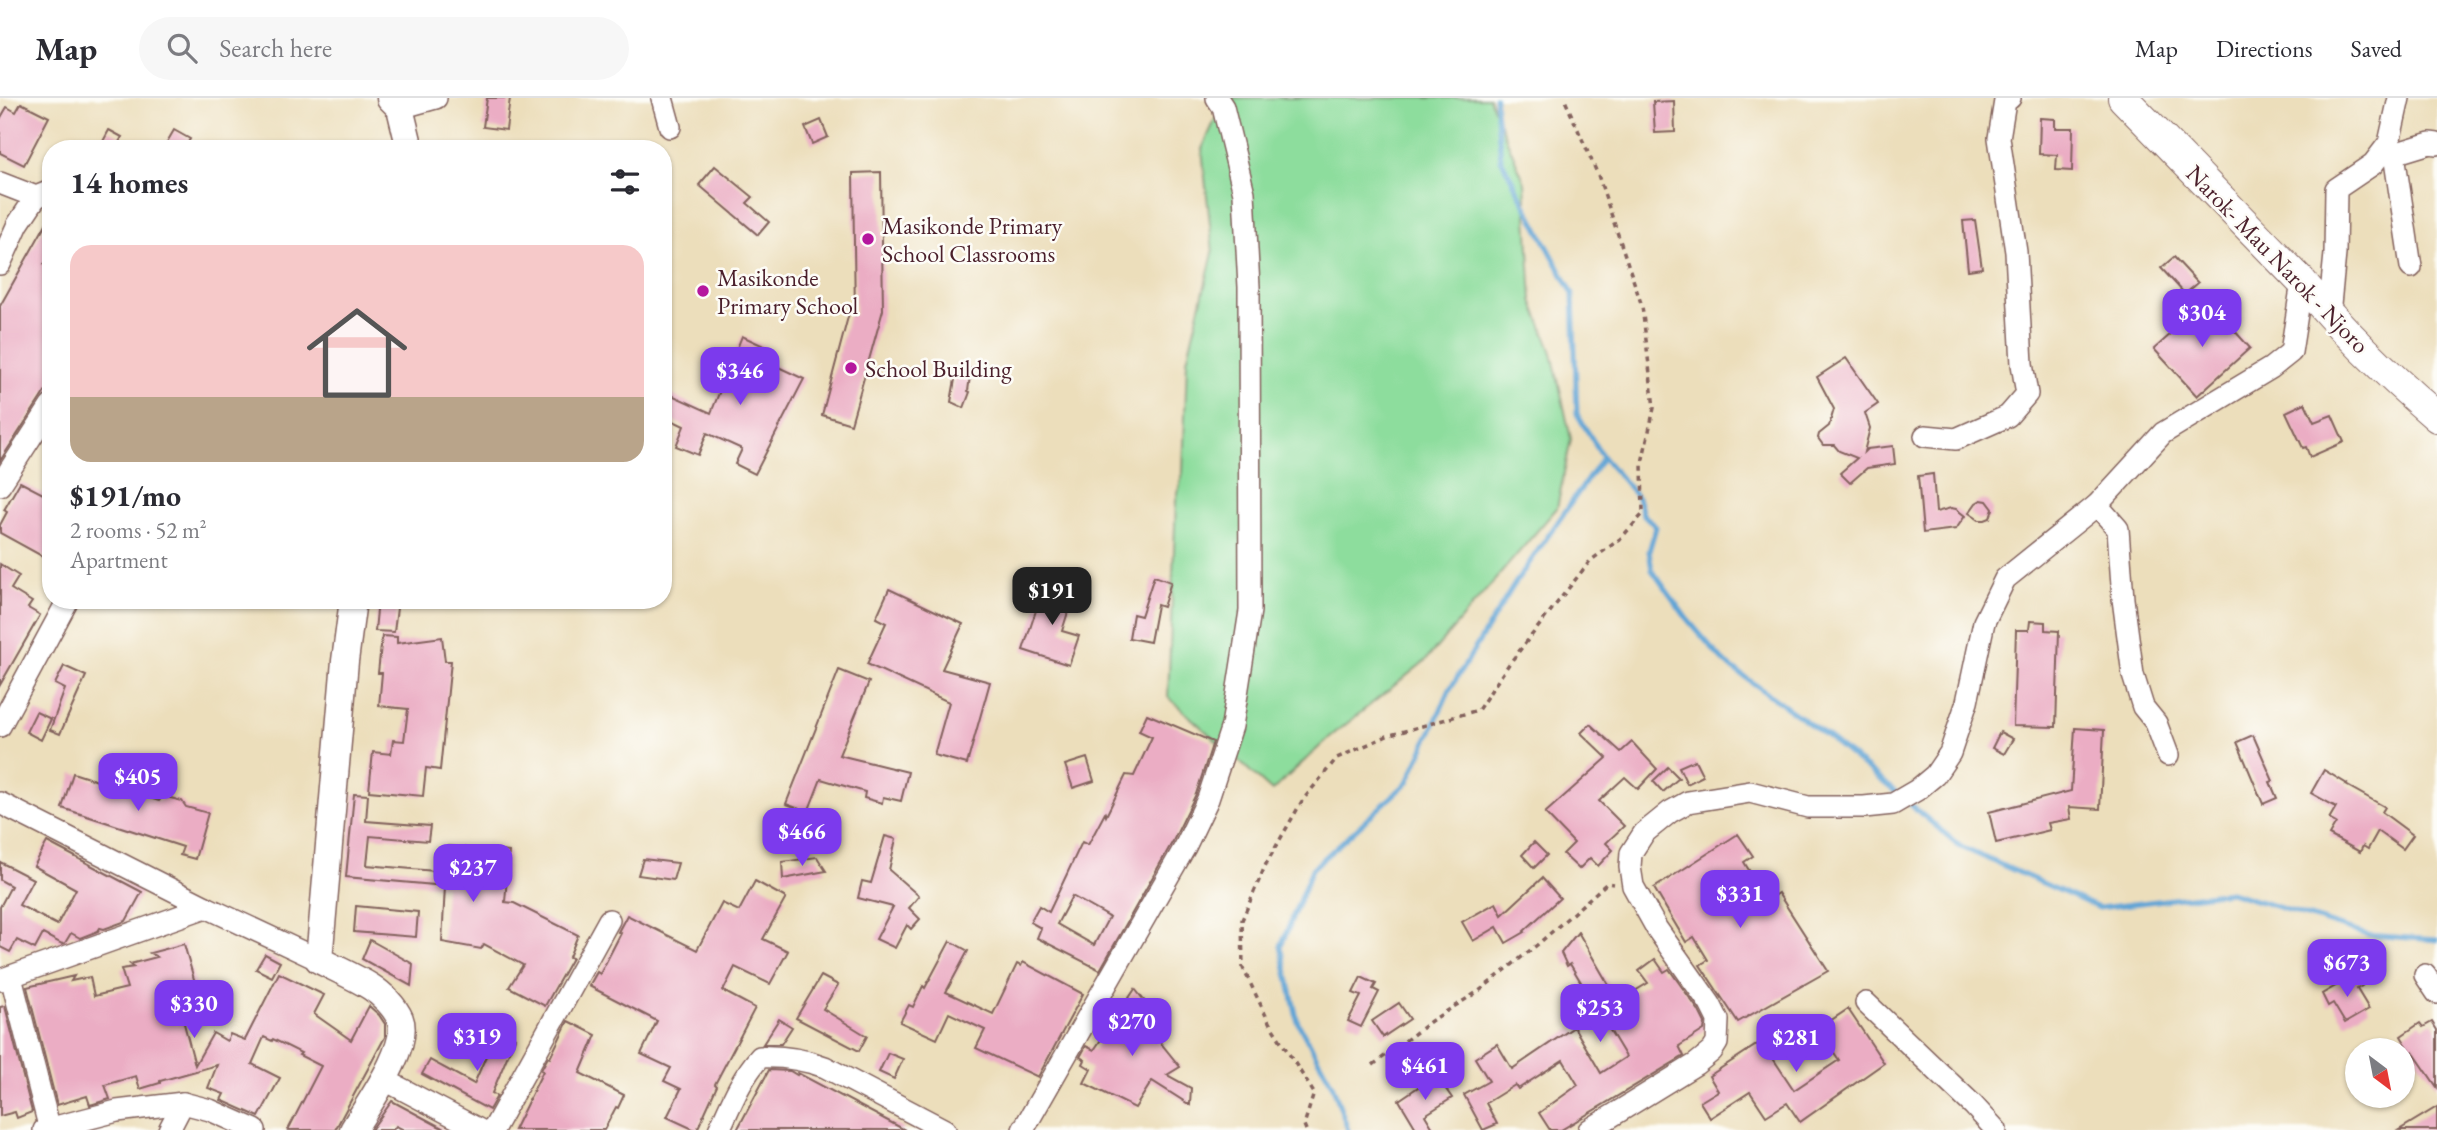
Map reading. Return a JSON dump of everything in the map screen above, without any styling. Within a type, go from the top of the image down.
[{"type":"highway","name":"Narok- Mau Narok - Njoro","points":[[2123,98],[2302,282],[2329,314],[2398,384],[2437,417]]},
{"type":"main road","points":[[395,103],[407,140]]},
{"type":"main road","points":[[352,609],[319,960],[373,988],[392,1006],[401,1020],[402,1036],[383,1079],[353,1130]]},
{"type":"street","points":[[395,103],[436,98]]},
{"type":"street","points":[[662,98],[670,127]]},
{"type":"street","points":[[1023,1130],[1185,847],[1208,799],[1232,726],[1250,611],[1249,288],[1244,193],[1223,107],[1217,98]]},
{"type":"street","points":[[1925,436],[1956,439],[2008,416],[2027,394],[2022,364],[2016,252],[1999,138],[2005,101],[2010,98]]},
{"type":"street","points":[[2329,314],[2335,254],[2336,189],[2373,164],[2389,143],[2399,98]]},
{"type":"street","points":[[2411,267],[2394,154],[2430,143],[2437,144]]},
{"type":"street","points":[[0,183],[42,194]]},
{"type":"street","points":[[0,264],[18,224],[42,196]]},
{"type":"street","points":[[1589,1130],[1696,1064],[1712,1051],[1719,1035],[1718,1020],[1710,1004],[1657,929],[1633,886],[1630,860],[1638,843],[1651,826],[1688,802],[1750,792],[1808,807],[1893,804],[1935,775],[1950,753],[1967,702],[1983,622],[2005,579],[2097,505],[2163,433],[2270,368],[2291,352],[2302,282]]},
{"type":"street","points":[[0,485],[42,420]]},
{"type":"street","points":[[2097,505],[2118,529],[2123,599],[2133,675],[2143,707],[2156,723],[2168,755]]},
{"type":"street","points":[[0,726],[63,609]]},
{"type":"street","points":[[0,803],[206,907],[319,960]]},
{"type":"street","points":[[206,907],[5,979],[48,1130],[117,1111],[183,1103],[210,1110],[255,1130]]},
{"type":"street","points":[[493,1130],[609,920]]},
{"type":"street","points":[[2425,975],[2437,993]]},
{"type":"street","points":[[1866,1003],[1996,1130]]},
{"type":"street","points":[[719,1130],[752,1065],[760,1057],[775,1056],[806,1060],[825,1068],[944,1130]]},
{"type":"street","points":[[383,1079],[480,1130]]},
{"type":"street","points":[[169,1130],[183,1103]]},
{"type":"path","points":[[1306,1130],[1304,1125],[1314,1093],[1270,1024],[1243,968],[1242,920],[1266,864],[1302,801],[1337,758],[1387,736],[1478,710],[1509,664],[1590,561],[1620,539],[1643,514],[1642,463],[1654,408],[1642,306],[1598,175],[1564,98]]},
{"type":"path","points":[[1373,1065],[1431,1021],[1488,983],[1607,883],[1633,886]]},
{"type":"green space","points":[[1225,98],[1489,98],[1525,183],[1532,300],[1552,353],[1571,439],[1557,508],[1425,661],[1330,737],[1272,791],[1168,697],[1176,501],[1183,472],[1187,360],[1213,253],[1202,149]]},
{"type":"building","points":[[487,98],[510,98],[506,130],[483,127]]},
{"type":"building","points":[[1674,101],[1675,132],[1655,133],[1653,102]]},
{"type":"building","points":[[21,103],[49,117],[24,165],[0,153],[0,119],[7,107],[16,112]]},
{"type":"building","points":[[2040,118],[2055,119],[2055,128],[2073,128],[2072,171],[2056,170],[2057,155],[2039,154]]},
{"type":"building","points":[[821,120],[828,137],[812,144],[805,127]]},
{"type":"building","points":[[109,130],[122,137],[120,140],[104,140]]},
{"type":"building","points":[[174,130],[190,139],[189,140],[168,140]]},
{"type":"building","points":[[715,166],[753,197],[747,203],[769,222],[758,235],[699,185]]},
{"type":"building","points":[[881,172],[883,310],[851,424],[822,415],[849,313],[855,315],[853,173]]},
{"type":"building","points":[[1975,220],[1982,268],[1968,270],[1963,221]]},
{"type":"building","points":[[42,231],[42,396],[0,461],[0,306]]},
{"type":"building","points":[[2174,257],[2198,283],[2185,294],[2161,268]]},
{"type":"building","points":[[2208,301],[2250,348],[2197,396],[2154,349]]},
{"type":"building","points":[[742,336],[766,347],[761,359],[804,379],[755,474],[735,464],[742,449],[707,433],[698,455],[676,446],[684,426],[672,420],[672,395],[711,413]]},
{"type":"building","points":[[1846,358],[1878,404],[1865,413],[1870,428],[1864,452],[1867,449],[1893,446],[1895,464],[1867,468],[1850,483],[1840,473],[1857,458],[1839,451],[1834,445],[1823,445],[1818,438],[1829,426],[1834,409],[1817,377]]},
{"type":"building","points":[[957,368],[971,369],[970,392],[964,408],[951,402]]},
{"type":"building","points":[[2305,403],[2314,422],[2332,415],[2344,442],[2310,457],[2286,412]]},
{"type":"building","points":[[1933,474],[1936,512],[1951,508],[1965,516],[1956,529],[1923,533],[1918,476]]},
{"type":"building","points":[[20,482],[42,493],[42,556],[0,533],[0,525],[7,512],[4,510]]},
{"type":"building","points":[[1981,500],[1987,501],[1993,509],[1990,518],[1985,520],[1979,520],[1969,513]]},
{"type":"building","points":[[0,564],[19,576],[11,589],[32,602],[28,608],[40,615],[0,685]]},
{"type":"building","points":[[1154,576],[1171,582],[1163,607],[1157,605],[1150,642],[1129,638],[1133,614],[1141,616]]},
{"type":"building","points":[[1045,583],[1074,593],[1062,631],[1079,636],[1069,665],[1023,650]]},
{"type":"building","points":[[889,589],[963,624],[942,669],[990,682],[967,764],[934,755],[949,702],[867,664],[886,623],[876,618]]},
{"type":"building","points":[[377,609],[397,609],[394,632],[375,631]]},
{"type":"building","points":[[2030,621],[2045,622],[2045,630],[2059,631],[2056,727],[2013,726],[2016,630],[2029,630]]},
{"type":"building","points":[[382,636],[397,637],[397,643],[442,637],[445,661],[451,661],[440,770],[426,768],[423,796],[369,791],[373,752],[391,754],[393,740],[404,741],[408,709],[379,706],[382,673],[378,673]]},
{"type":"building","points":[[64,666],[86,676],[60,734],[50,730],[65,689],[55,684]]},
{"type":"building","points":[[839,670],[869,682],[839,755],[908,772],[901,801],[883,797],[882,803],[864,798],[865,792],[821,779],[808,812],[786,804]]},
{"type":"building","points":[[36,712],[51,719],[41,740],[26,732]]},
{"type":"building","points":[[1147,714],[1213,742],[1196,794],[1173,841],[1100,970],[1037,938],[1041,928],[1030,922],[1039,906],[1049,912],[1082,842],[1088,845],[1126,775],[1134,776],[1152,737],[1139,731]],"holes":[[[1072,896],[1109,917],[1094,945],[1057,924]]]},
{"type":"building","points":[[1590,724],[1621,752],[1632,742],[1657,769],[1638,789],[1625,777],[1599,801],[1624,826],[1606,843],[1613,850],[1598,866],[1590,858],[1579,869],[1563,854],[1574,843],[1545,813],[1607,758],[1581,733]]},
{"type":"building","points":[[2075,728],[2104,730],[2100,809],[2069,807],[2071,819],[2048,823],[2050,830],[1996,843],[1989,812],[2071,791]]},
{"type":"building","points":[[2000,732],[2013,739],[2004,754],[1992,748]]},
{"type":"building","points":[[2253,735],[2273,781],[2270,782],[2277,798],[2263,804],[2237,742]]},
{"type":"building","points":[[1087,758],[1094,781],[1073,788],[1065,765]]},
{"type":"building","points":[[1695,760],[1703,776],[1687,784],[1679,767]]},
{"type":"building","points":[[1668,767],[1679,778],[1663,792],[1653,781]]},
{"type":"building","points":[[2324,770],[2385,807],[2382,812],[2413,835],[2403,849],[2378,831],[2368,849],[2363,846],[2360,852],[2329,835],[2336,823],[2329,819],[2336,807],[2311,793]]},
{"type":"building","points":[[73,773],[159,801],[163,796],[182,801],[186,807],[208,813],[195,859],[180,855],[183,847],[62,808]]},
{"type":"building","points":[[354,794],[368,795],[366,821],[430,826],[428,841],[370,836],[367,865],[446,872],[448,846],[509,852],[505,902],[514,903],[578,935],[569,957],[572,958],[545,1006],[509,987],[523,965],[484,944],[481,949],[442,942],[445,886],[346,877]]},
{"type":"building","points":[[1738,834],[1753,856],[1744,862],[1767,900],[1778,893],[1828,971],[1738,1022],[1700,965],[1708,960],[1694,937],[1686,942],[1654,888]]},
{"type":"building","points":[[885,836],[896,839],[889,870],[919,896],[909,908],[920,919],[911,929],[907,925],[895,948],[876,939],[893,907],[858,898],[862,881],[871,883]]},
{"type":"building","points":[[47,842],[142,892],[126,921],[100,928],[80,938],[71,933],[62,944],[43,934],[35,949],[17,940],[10,952],[0,947],[0,907],[11,886],[0,880],[0,862],[33,879],[19,905],[57,925],[76,889],[34,866]]},
{"type":"building","points":[[1534,842],[1547,855],[1534,868],[1522,855]]},
{"type":"building","points":[[817,857],[826,871],[783,879],[782,862]]},
{"type":"building","points":[[643,859],[678,863],[673,880],[638,875]]},
{"type":"building","points":[[1542,878],[1560,898],[1525,932],[1506,943],[1497,927],[1473,941],[1462,922],[1496,903],[1502,915]]},
{"type":"building","points":[[755,881],[786,898],[763,939],[788,951],[770,984],[735,967],[723,991],[755,1008],[715,1084],[717,1086],[695,1130],[667,1117],[681,1089],[664,1081],[671,1068],[641,1054],[657,1021],[589,986],[597,972],[600,974],[627,915],[697,950],[722,903],[739,911]]},
{"type":"building","points":[[356,906],[418,912],[416,937],[354,932]]},
{"type":"building","points":[[1578,932],[1618,1001],[1648,983],[1639,971],[1655,959],[1664,972],[1669,969],[1699,1011],[1705,1023],[1704,1030],[1679,1046],[1684,1056],[1561,1130],[1550,1130],[1539,1113],[1578,1085],[1563,1060],[1518,1089],[1515,1085],[1486,1103],[1497,1124],[1483,1130],[1464,1095],[1489,1081],[1475,1058],[1497,1044],[1512,1069],[1574,1027],[1601,1073],[1626,1057],[1561,953]]},
{"type":"building","points":[[370,940],[413,964],[411,986],[362,959]]},
{"type":"building","points":[[950,941],[968,951],[946,992],[993,1014],[1017,964],[1021,966],[1023,962],[1083,994],[1038,1077],[976,1048],[985,1030],[949,1013],[937,1039],[900,1022],[909,1005],[913,1007],[923,986],[925,988]]},
{"type":"building","points":[[184,944],[201,1004],[173,1011],[182,1016],[195,1065],[213,1033],[227,1041],[230,1034],[245,1040],[279,973],[324,995],[314,1014],[351,1040],[369,1006],[379,1015],[385,1024],[385,1037],[335,1130],[288,1130],[321,1066],[299,1055],[301,1053],[264,1037],[252,1064],[280,1078],[259,1117],[221,1100],[224,1094],[208,1088],[217,1065],[140,1089],[136,1076],[105,1085],[110,1099],[90,1105],[87,1096],[57,1105],[27,987],[74,976],[71,981],[90,977],[94,996],[127,988],[121,969],[134,967],[130,964],[157,957],[150,953]]},
{"type":"building","points":[[265,954],[280,962],[272,977],[256,969]]},
{"type":"building","points":[[2355,975],[2362,986],[2357,989],[2369,1009],[2345,1023],[2333,1003],[2328,1006],[2322,994]]},
{"type":"building","points":[[821,976],[838,985],[823,1009],[867,1036],[859,1051],[796,1018]]},
{"type":"building","points":[[1361,977],[1376,984],[1373,989],[1379,992],[1361,1027],[1348,1021],[1361,996],[1353,993]]},
{"type":"building","points":[[1135,989],[1158,1018],[1148,1027],[1180,1067],[1167,1075],[1191,1088],[1190,1105],[1152,1081],[1135,1108],[1084,1083],[1091,1069],[1083,1064],[1085,1060],[1080,1057],[1086,1046],[1094,1050]]},
{"type":"building","points":[[1399,1003],[1410,1019],[1383,1037],[1372,1021]]},
{"type":"building","points":[[5,1006],[32,1112],[17,1118],[15,1112],[0,1116],[0,1007]]},
{"type":"building","points":[[1848,1009],[1884,1063],[1800,1122],[1787,1103],[1766,1116],[1750,1092],[1710,1118],[1700,1102],[1718,1091],[1709,1076],[1758,1044],[1764,1053],[1768,1051],[1794,1090],[1839,1060],[1818,1029]]},
{"type":"building","points":[[779,1019],[792,1027],[781,1044],[763,1044]]},
{"type":"building","points":[[568,1021],[596,1035],[580,1073],[624,1095],[618,1108],[616,1107],[604,1130],[514,1130],[543,1071],[541,1070]]},
{"type":"building","points":[[2432,1022],[2437,1030],[2437,1087],[2415,1055],[2415,1038],[2401,1036],[2420,1023],[2423,1027]]},
{"type":"building","points":[[498,1028],[515,1038],[492,1093],[497,1096],[489,1110],[422,1074],[430,1060],[474,1084]]},
{"type":"building","points":[[888,1053],[903,1059],[894,1079],[879,1072]]},
{"type":"building","points":[[769,1070],[798,1073],[905,1130],[737,1130]]},
{"type":"building","points":[[1436,1075],[1452,1098],[1425,1115],[1434,1130],[1417,1130],[1399,1100]]},
{"type":"building","points":[[392,1101],[446,1130],[404,1130],[396,1126],[393,1130],[371,1130]]},
{"type":"building","points":[[2437,1107],[2437,1130],[2399,1130]]},
{"type":"waterway","points":[[1495,98],[1501,159],[1573,294],[1577,414],[1603,457],[1638,498],[1643,514],[1656,527],[1649,551],[1652,570],[1687,619],[1724,662],[1829,738],[1899,795]]},
{"type":"waterway","points":[[1348,1130],[1332,1084],[1298,1023],[1281,946],[1312,869],[1408,782],[1450,689],[1514,585],[1603,457]]},
{"type":"waterway","points":[[1907,802],[1961,847],[2099,908],[2230,892],[2367,935],[2437,940]]},
{"type":"place","name":"Masikonde Primary School Classrooms","points":[[868,239]]},
{"type":"place","name":"Masikonde Primary School","points":[[703,291]]},
{"type":"place","name":"School Building","points":[[851,368]]}]
